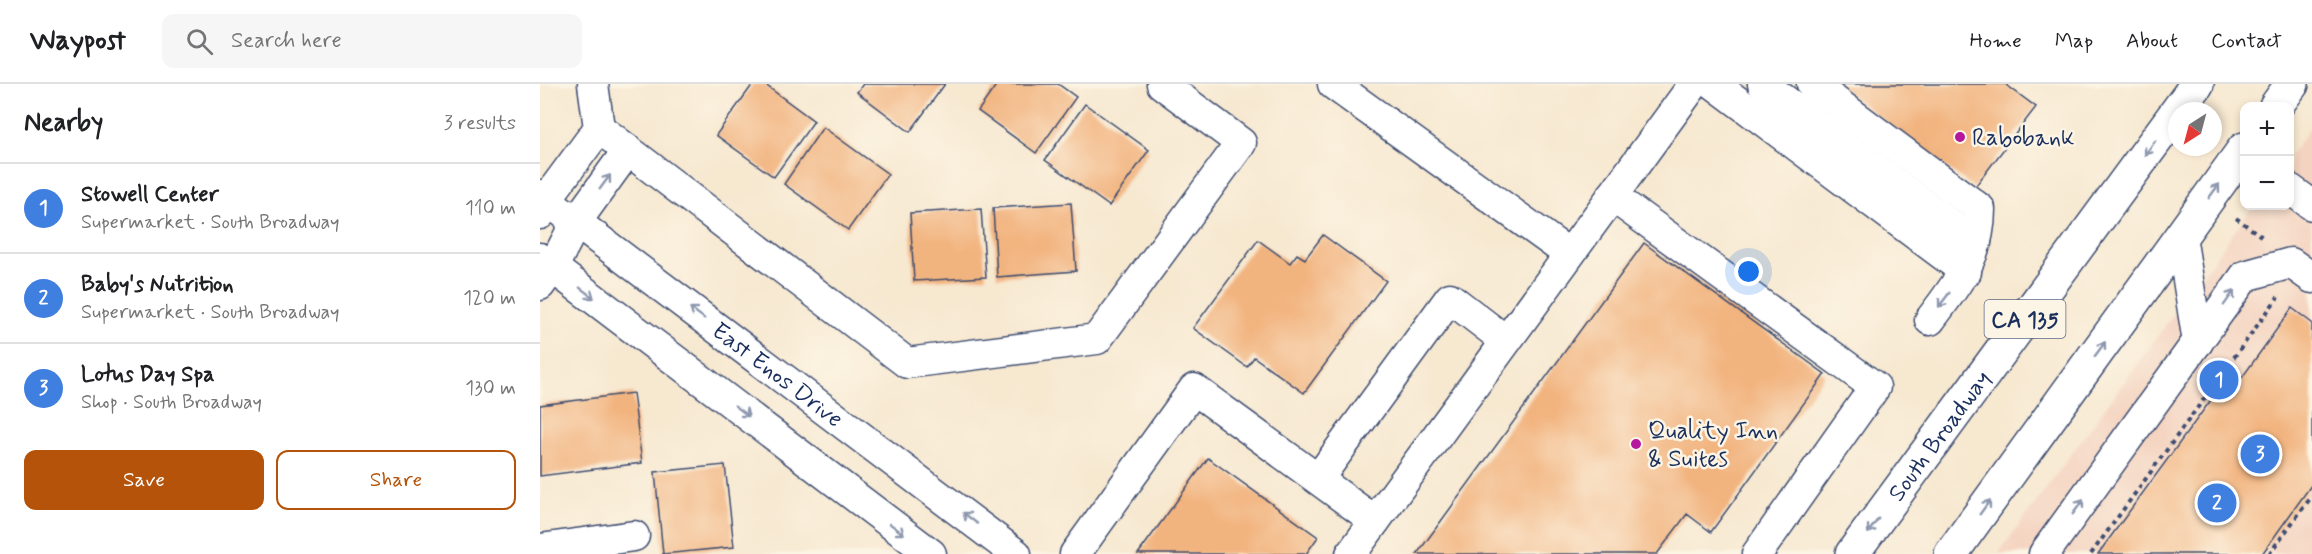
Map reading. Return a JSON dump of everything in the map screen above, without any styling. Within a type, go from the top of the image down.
[{"type":"main road","name":"South Broadway","points":[[1852,554],[2197,84]]},
{"type":"main road","points":[[2279,102],[2292,84]]},
{"type":"main road","name":"CA 135","points":[[1951,554],[2241,156]]},
{"type":"street","points":[[542,203],[599,128],[593,84]]},
{"type":"street","points":[[599,128],[907,363],[1097,339],[1241,143],[1162,84]]},
{"type":"street","points":[[1333,84],[1569,254]]},
{"type":"street","points":[[1351,554],[1694,84]]},
{"type":"street","points":[[1714,84],[1973,250]]},
{"type":"street","points":[[1737,84],[1973,250]]},
{"type":"street","points":[[1763,84],[1973,250]]},
{"type":"street","points":[[1789,84],[1973,250]]},
{"type":"street","points":[[1812,84],[1980,209],[1973,250],[1930,320]]},
{"type":"street","points":[[628,150],[544,270],[931,554]]},
{"type":"street","points":[[2294,192],[2312,205]]},
{"type":"street","points":[[1612,196],[1875,387],[1757,554]]},
{"type":"street","name":"East Enos Drive","points":[[542,203],[576,222],[1016,554]]},
{"type":"street","points":[[2181,236],[2198,342]]},
{"type":"street","points":[[2044,554],[2245,276],[2291,263],[2312,278]]},
{"type":"street","points":[[1318,479],[1450,298],[1506,341]]},
{"type":"street","points":[[1076,554],[1194,389],[1375,521]]},
{"type":"street","points":[[540,549],[634,536]]},
{"type":"path","points":[[2236,218],[2273,245]]},
{"type":"path","points":[[2091,554],[2281,293]]},
{"type":"path","points":[[2269,554],[2312,496]]},
{"type":"shaded area","points":[[2312,125],[2312,554],[1998,554],[2250,210],[2294,210],[2294,150]]},
{"type":"building","points":[[753,84],[764,84],[814,121],[774,177],[716,135]]},
{"type":"building","points":[[863,84],[945,84],[910,132],[857,92]]},
{"type":"building","points":[[997,84],[1058,84],[1076,97],[1036,153],[978,111]]},
{"type":"building","name":"Rabobank","points":[[1836,84],[2005,84],[2036,107],[1974,188]]},
{"type":"building","points":[[1085,104],[1149,150],[1109,206],[1045,160]]},
{"type":"building","points":[[823,127],[888,174],[848,230],[784,184]]},
{"type":"building","points":[[1071,203],[1076,271],[997,277],[993,208]]},
{"type":"building","points":[[981,209],[986,277],[914,281],[910,213]]},
{"type":"building","points":[[1323,235],[1386,281],[1304,393],[1254,357],[1247,367],[1193,328],[1258,240],[1290,263],[1297,254],[1305,259]]},
{"type":"building","name":"Quality Inn & Suites","points":[[1644,243],[1825,374],[1711,532],[1687,514],[1657,554],[1417,554]]},
{"type":"building","points":[[2292,308],[2312,323],[2312,484],[2262,554],[2098,554],[2227,378],[2236,386]]},
{"type":"building","points":[[633,393],[642,463],[540,476],[540,405]]},
{"type":"building","points":[[1208,458],[1318,537],[1306,554],[1138,554]]},
{"type":"building","points":[[725,465],[734,547],[663,554],[655,472]]},
{"type":"place","name":"Rabobank","points":[[1960,137]]},
{"type":"place","name":"Stowell Center","points":[[2219,380]]},
{"type":"place","name":"Quality Inn & Suites","points":[[1636,444]]},
{"type":"place","name":"Lotus Day Spa","points":[[2260,454]]},
{"type":"place","name":"Baby's Nutrition","points":[[2217,503]]}]
